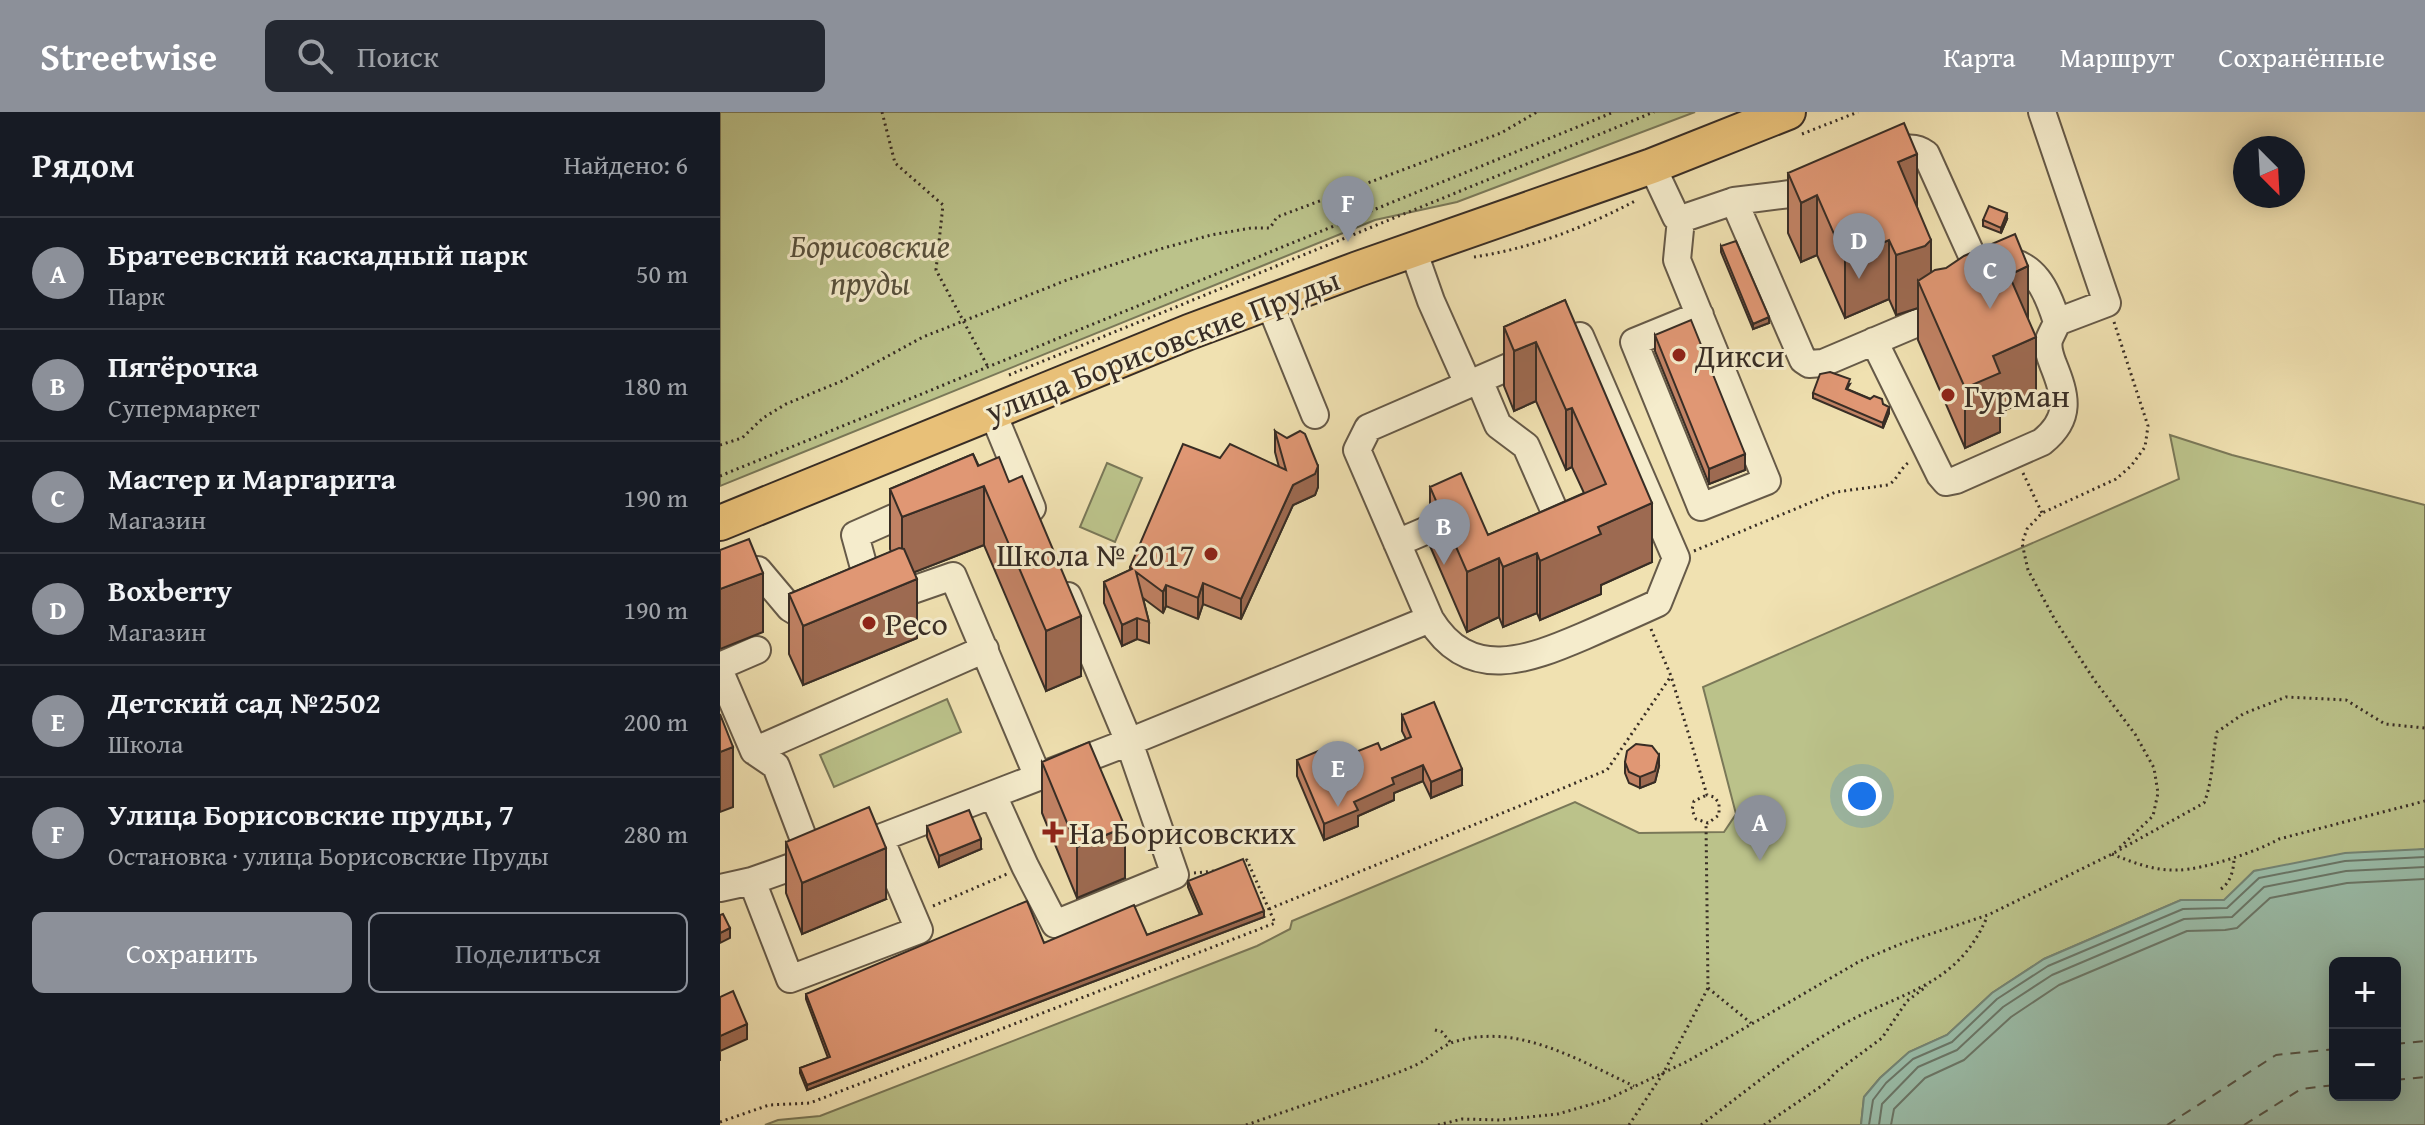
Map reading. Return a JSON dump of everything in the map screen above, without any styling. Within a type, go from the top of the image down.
[{"type":"main road","name":"улица Борисовские Пруды","points":[[720,523],[1269,302],[1652,166],[1788,112]]},
{"type":"lane","points":[[2042,112],[2107,303],[2057,322]]},
{"type":"lane","points":[[1652,166],[1676,217],[1686,220],[1734,201],[1790,194],[1907,148],[1917,148],[1926,154],[1968,270],[2003,259],[2024,265],[2037,275],[2050,299],[2057,322],[2049,340],[2049,352],[2065,395],[2061,419],[2054,433],[2042,442],[1946,482],[1874,341]]},
{"type":"lane","points":[[1734,201],[1803,360],[1809,364],[1823,363],[1934,315]]},
{"type":"lane","points":[[1681,219],[1677,260],[1700,315],[1767,481],[1701,507],[1634,342],[1700,315]]},
{"type":"lane","points":[[1413,250],[1431,301],[1473,382],[1498,425],[1526,446],[1562,528],[1556,543],[1541,549]]},
{"type":"lane","points":[[1269,302],[1315,415]]},
{"type":"lane","points":[[1580,336],[1676,558],[1658,603],[1538,655],[1508,660],[1476,657],[1458,650],[1441,636],[1430,619],[1397,543],[1357,450],[1368,428],[1580,336]]},
{"type":"lane","points":[[992,411],[1038,524]]},
{"type":"lane","points":[[985,478],[1014,466]]},
{"type":"lane","points":[[720,585],[758,570],[790,608],[800,614],[809,613],[859,591],[865,581],[855,535],[942,497]]},
{"type":"lane","points":[[1397,543],[1477,508],[1482,520]]},
{"type":"lane","points":[[993,795],[1055,924],[1175,875],[1129,742],[1056,567]]},
{"type":"lane","points":[[904,593],[953,576],[1038,777]]},
{"type":"lane","points":[[720,888],[752,881],[880,838],[1129,742],[1430,619]]},
{"type":"lane","points":[[754,751],[985,649]]},
{"type":"lane","points":[[720,666],[757,650]]},
{"type":"lane","points":[[720,672],[754,751],[776,766],[812,861]]},
{"type":"lane","points":[[752,881],[790,979],[919,930],[880,838]]},
{"type":"path","points":[[882,112],[895,163],[943,205],[936,270],[988,367]]},
{"type":"path","points":[[720,445],[742,438],[763,418],[786,404],[842,381],[923,337],[1067,280],[1160,249],[1211,235],[1270,228],[1277,217],[1501,133],[1537,112]]},
{"type":"path","points":[[720,476],[1614,112]]},
{"type":"path","points":[[1005,377],[1654,112]]},
{"type":"path","points":[[2107,303],[2148,426],[2145,447],[2116,479],[2042,513],[2027,529],[2022,543],[2028,570],[2055,620],[2135,734],[2154,768],[2158,793],[2153,816],[2112,854]]},
{"type":"path","points":[[2014,455],[2042,513]]},
{"type":"path","points":[[1676,558],[1836,492],[1888,485],[1909,461],[1933,461]]},
{"type":"path","points":[[1643,610],[1671,676],[1707,795]]},
{"type":"path","points":[[1269,909],[1607,770],[1671,676]]},
{"type":"path","points":[[1438,1125],[1462,1119],[1500,1120],[1558,1114],[1606,1100],[1753,1024],[1860,961],[1988,915],[2112,854],[2204,803],[2210,787],[2217,732],[2243,714],[2286,697],[2346,700],[2385,724],[2425,728]]},
{"type":"path","points":[[1707,795],[1714,797],[1721,811],[1714,821],[1706,823],[1696,819],[1692,810],[1694,801],[1707,795]]},
{"type":"path","points":[[2112,854],[2144,867],[2180,871],[2262,850],[2279,839],[2425,801]]},
{"type":"path","points":[[1629,1125],[1664,1072],[1708,988],[1706,823]]},
{"type":"path","points":[[2221,889],[2227,885],[2232,873],[2234,857]]},
{"type":"path","points":[[720,1122],[769,1105],[810,1103],[1275,923],[1247,860],[1237,864]]},
{"type":"path","points":[[912,915],[1025,866]]},
{"type":"path","points":[[1175,875],[1217,871]]},
{"type":"path","points":[[1764,1125],[1826,1083],[1882,1038],[1907,1001],[1959,963],[1978,940],[1988,915]]},
{"type":"path","points":[[1701,1125],[1780,1065],[1836,1028],[1933,981]]},
{"type":"path","points":[[1708,988],[1753,1024]]},
{"type":"path","points":[[1435,1030],[1442,1032],[1451,1043]]},
{"type":"path","points":[[1246,1125],[1397,1073],[1420,1063],[1451,1043],[1488,1037],[1532,1042],[1557,1050],[1634,1086]]},
{"type":"green space","name":"Борисовские пруды","points":[[720,112],[1695,112],[1457,202],[1375,220],[720,486]]},
{"type":"green space","points":[[2170,435],[2232,455],[2425,505],[2425,849],[2254,871],[2224,901],[2181,900],[2044,959],[1992,993],[1947,1035],[1909,1052],[1880,1078],[1864,1097],[1861,1125],[765,1125],[778,1120],[820,1116],[1257,946],[1290,929],[1292,921],[1575,802],[1639,833],[1724,832],[1736,814],[1703,687],[2179,479]]},
{"type":"green space","points":[[1107,463],[1142,478],[1115,542],[1080,527]]},
{"type":"green space","points":[[947,699],[961,732],[834,787],[820,755]]},
{"type":"water","points":[[2425,849],[2425,1125],[1861,1125],[1864,1097],[1880,1078],[1909,1052],[1947,1035],[1992,993],[2044,959],[2181,900],[2224,900],[2254,871],[2345,853]]},
{"type":"building","points":[[1904,123],[1917,154],[1898,162],[1931,240],[1925,246],[1896,255],[1889,240],[1845,259],[1817,195],[1801,203],[1788,173]]},
{"type":"building","points":[[1989,206],[2007,213],[2001,228],[1983,220]]},
{"type":"building","points":[[2015,234],[2028,266],[2009,275],[2036,337],[1993,356],[2000,373],[1965,388],[1918,281],[1935,270],[1946,268],[1964,256]]},
{"type":"building","points":[[1736,241],[1769,317],[1753,324],[1721,246]]},
{"type":"building","points":[[1565,300],[1652,503],[1598,527],[1601,534],[1540,561],[1537,553],[1503,567],[1499,558],[1467,572],[1430,487],[1461,473],[1488,535],[1606,484],[1572,408],[1566,410],[1536,342],[1514,351],[1504,327]]},
{"type":"building","points":[[1691,320],[1745,454],[1709,469],[1655,335]]},
{"type":"building","points":[[1830,372],[1850,379],[1846,389],[1870,399],[1874,396],[1882,399],[1883,404],[1889,407],[1883,423],[1813,393],[1820,374]]},
{"type":"building","points":[[1275,431],[1287,438],[1300,431],[1305,434],[1318,466],[1315,474],[1293,485],[1241,599],[1203,583],[1198,598],[1166,585],[1163,592],[1136,572],[1149,622],[1137,618],[1122,625],[1104,582],[1132,569],[1130,567],[1183,444],[1220,458],[1230,444],[1286,470]]},
{"type":"building","points":[[973,454],[978,466],[999,457],[1009,482],[1022,476],[1081,616],[1046,631],[984,486],[902,517],[890,489]]},
{"type":"building","points":[[749,539],[763,573],[720,589],[720,550]]},
{"type":"building","points":[[899,548],[904,549],[917,579],[803,626],[789,594]]},
{"type":"building","points":[[1434,702],[1462,769],[1431,782],[1423,765],[1392,778],[1394,784],[1354,802],[1358,810],[1324,824],[1297,760],[1330,746],[1336,760],[1378,743],[1381,750],[1411,737],[1402,715]]},
{"type":"building","points":[[720,714],[733,747],[720,752]]},
{"type":"building","points":[[1089,742],[1125,827],[1077,847],[1042,762]]},
{"type":"building","points":[[1636,744],[1652,746],[1659,755],[1655,771],[1640,777],[1629,772],[1625,762],[1627,751]]},
{"type":"building","points":[[869,807],[886,848],[802,883],[786,842]]},
{"type":"building","points":[[969,810],[981,839],[939,856],[927,826]]},
{"type":"building","points":[[1243,859],[1264,911],[807,1085],[800,1068],[830,1057],[806,994],[1027,901],[1044,943],[1134,905],[1147,935],[1202,914],[1188,881]]},
{"type":"building","points":[[723,914],[730,928],[720,933],[720,915]]},
{"type":"building","points":[[733,991],[747,1024],[720,1036],[720,997]]},
{"type":"ferry route","points":[[2401,1043],[2425,1041]]},
{"type":"ferry route","points":[[2167,1125],[2276,1055],[2329,1050]]},
{"type":"ferry route","points":[[2401,1079],[2425,1077]]},
{"type":"ferry route","points":[[2244,1125],[2301,1089],[2329,1086]]},
{"type":"place","name":"Улица Борисовские пруды, 7","points":[[1348,242]]},
{"type":"place","name":"Boxberry","points":[[1859,279]]},
{"type":"place","name":"Мастер и Маргарита","points":[[1990,309]]},
{"type":"place","name":"Дикси","points":[[1679,355]]},
{"type":"place","name":"Гурман","points":[[1948,395]]},
{"type":"place","name":"Школа № 2017","points":[[1211,554]]},
{"type":"place","name":"Пятёрочка","points":[[1444,565]]},
{"type":"place","name":"Ресо","points":[[869,623]]},
{"type":"place","name":"Детский сад №2502","points":[[1338,807]]},
{"type":"place","name":"На Борисовских","points":[[1053,832]]},
{"type":"place","name":"Братеевский каскадный парк","points":[[1760,861]]}]
